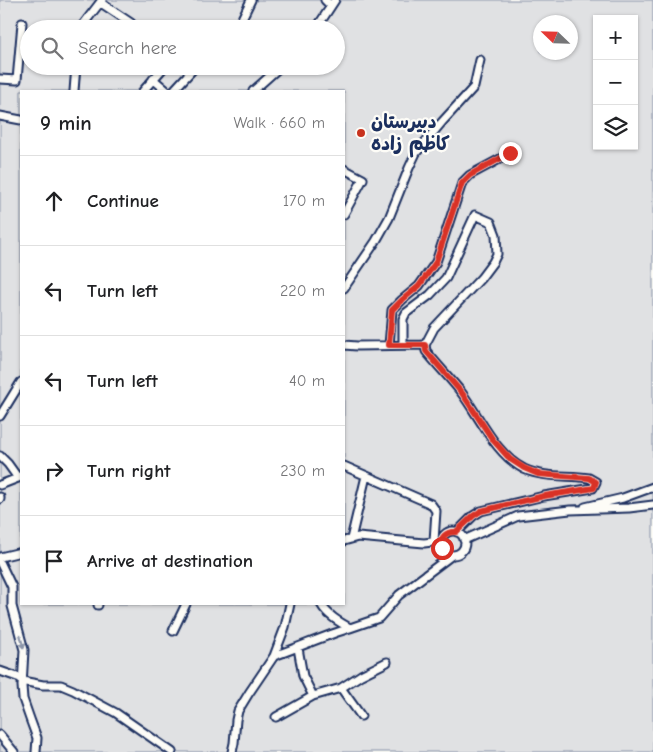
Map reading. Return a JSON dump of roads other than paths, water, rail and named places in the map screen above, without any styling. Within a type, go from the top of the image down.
[{"type":"street","points":[[241,20],[251,0]]},
{"type":"street","points":[[322,20],[333,3],[325,0]]},
{"type":"street","points":[[87,20],[102,1],[127,20]]},
{"type":"street","points":[[0,79],[17,80],[20,46]]},
{"type":"street","points":[[345,287],[389,218],[416,153],[474,87],[480,60]]},
{"type":"street","points":[[74,90],[75,75]]},
{"type":"street","points":[[144,90],[157,75]]},
{"type":"street","points":[[174,90],[188,75]]},
{"type":"street","points":[[254,90],[271,75]]},
{"type":"street","points":[[153,79],[166,90]]},
{"type":"street","points":[[0,116],[20,120]]},
{"type":"street","points":[[389,345],[392,310],[419,286],[436,262],[462,183],[470,175],[510,153]]},
{"type":"street","points":[[345,170],[363,179],[345,212]]},
{"type":"street","points":[[403,345],[403,318],[430,295],[446,278],[475,214],[490,222],[496,235],[497,254],[481,278],[434,328],[425,345],[426,351],[462,393],[493,440],[510,459],[538,474],[589,478],[596,482],[594,488],[544,496],[481,511],[456,532]]},
{"type":"street","points":[[345,345],[425,345]]},
{"type":"street","points":[[0,416],[20,384]]},
{"type":"street","points":[[0,456],[20,477],[0,485]]},
{"type":"street","points":[[345,466],[431,504],[436,511],[438,541],[442,548],[452,555]]},
{"type":"street","points":[[347,540],[366,476]]},
{"type":"street","points":[[570,510],[623,498],[653,487]]},
{"type":"street","points":[[464,540],[518,516],[570,510],[629,508],[653,505]]},
{"type":"street","points":[[274,656],[298,648],[328,634],[379,618],[399,596],[452,555],[462,551],[464,544],[462,537],[456,532],[449,532],[438,541],[424,543],[358,537],[347,540]]},
{"type":"street","points":[[0,557],[20,552]]},
{"type":"street","points":[[0,562],[12,587],[12,606],[24,650],[24,699],[37,738],[36,752]]},
{"type":"street","points":[[173,631],[186,605]]},
{"type":"street","points":[[232,752],[238,711],[274,656],[285,627],[290,605]]},
{"type":"street","points":[[322,605],[325,610],[350,628]]},
{"type":"street","points":[[298,648],[303,676],[313,696]]},
{"type":"street","points":[[276,717],[313,696],[341,688],[387,662]]},
{"type":"street","points":[[0,671],[23,680],[43,685],[61,685],[73,690],[116,712],[172,752]]},
{"type":"street","points":[[341,688],[361,716]]},
{"type":"street","points":[[0,735],[14,752]]},
{"type":"place","name":"دبیرستان کاظم زاده","points":[[361,133]]}]
